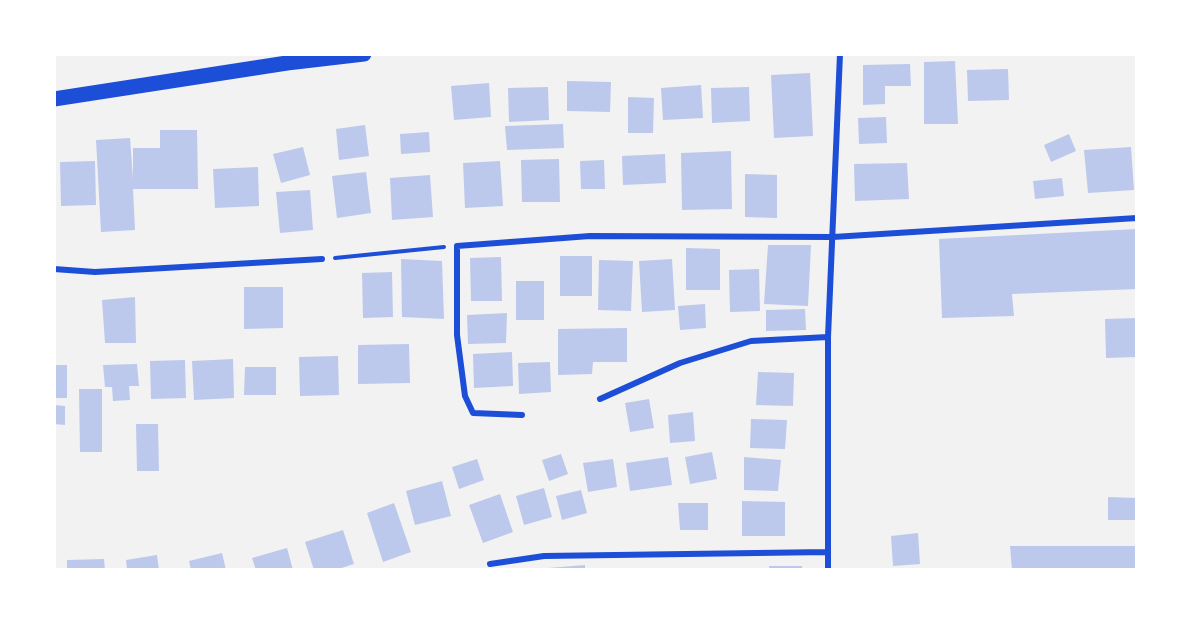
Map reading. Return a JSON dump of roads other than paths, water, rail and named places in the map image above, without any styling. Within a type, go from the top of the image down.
[{"type":"main road","points":[[54,99],[286,63],[364,54]]},
{"type":"street","points":[[828,570],[828,337],[840,54]]},
{"type":"street","points":[[522,415],[473,413],[465,396],[456,335],[457,246],[590,236],[833,237],[1137,218]]},
{"type":"street","points":[[54,269],[95,272],[322,259]]},
{"type":"street","points":[[600,399],[680,363],[751,341],[828,337]]},
{"type":"street","points":[[490,564],[544,556],[828,552]]}]
